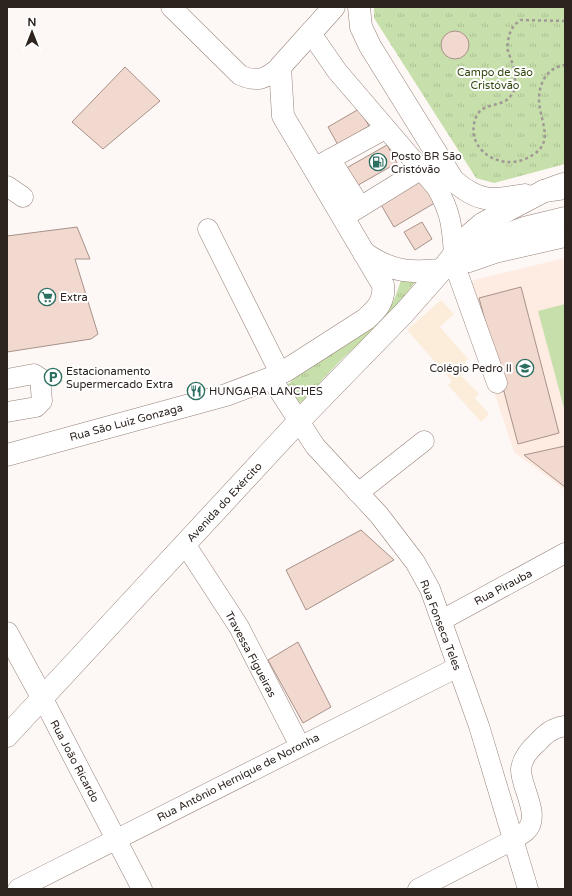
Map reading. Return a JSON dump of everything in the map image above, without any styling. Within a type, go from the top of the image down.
[{"type":"main road","points":[[334,7],[280,67],[283,116],[322,164],[352,212],[364,253],[381,265],[402,270],[450,263],[468,236],[482,224],[544,191],[565,183]]},
{"type":"main road","points":[[359,7],[361,27],[370,46],[453,180],[466,191],[482,199],[499,200],[565,188]]},
{"type":"main road","name":"Rua São Luiz Gonzaga","points":[[7,455],[226,395],[275,376],[366,319],[377,309],[383,296],[383,285],[364,253]]},
{"type":"main road","name":"Avenida do Exército","points":[[7,736],[299,421],[400,318],[450,263]]},
{"type":"main road","name":"Rua João Ricardo","points":[[7,633],[42,697]]},
{"type":"street","points":[[172,7],[240,75],[250,79],[260,80],[280,67]]},
{"type":"street","points":[[310,32],[337,71],[437,188],[446,204],[452,222],[450,263],[497,384]]},
{"type":"street","points":[[322,164],[385,129]]},
{"type":"street","points":[[352,212],[440,158]]},
{"type":"street","points":[[450,263],[492,239],[524,227],[565,217]]},
{"type":"street","name":"Rua Fonseca Teles","points":[[208,229],[275,376],[299,421],[315,446],[379,515],[415,562],[430,589],[479,726],[528,889]]},
{"type":"street","points":[[450,263],[565,237]]},
{"type":"street","points":[[7,379],[34,374],[38,376],[42,401],[36,407],[7,412]]},
{"type":"street","points":[[358,493],[424,441]]},
{"type":"street","name":"Travessa Figueiras","points":[[185,544],[239,627],[300,746]]},
{"type":"street","name":"Rua Pirauba","points":[[442,620],[565,553]]},
{"type":"street","name":"Rua Antônio Hernique de Noronha","points":[[18,889],[458,667]]},
{"type":"street","name":"Rua João Ricardo","points":[[42,697],[142,889]]},
{"type":"street","points":[[418,889],[513,840],[527,830],[531,819],[531,806],[522,780],[521,768],[529,751],[552,729],[565,726]]},
{"type":"path","points":[[565,21],[521,20],[514,25],[509,35],[507,48],[515,71],[516,89],[504,102],[484,108],[478,113],[474,130],[476,142],[484,153],[500,161],[518,162],[538,153],[545,138],[545,129],[539,107],[542,82],[548,72],[557,66],[565,65]]},
{"type":"shaded area","name":"Colégio Pedro II","points":[[565,258],[565,490],[514,452],[458,284]]},
{"type":"shaded area","points":[[441,300],[454,314],[440,327],[468,359],[465,362],[470,368],[461,376],[479,394],[475,398],[489,414],[481,422],[448,385],[452,381],[407,330]]},
{"type":"green space","name":"Campo de São Cristóvão","points":[[374,7],[565,7],[565,164],[494,183],[476,178],[374,18]]},
{"type":"green space","points":[[402,277],[417,279],[389,317],[343,358],[322,380],[309,398],[295,405],[286,386],[318,360],[360,335],[381,320],[391,305]]},
{"type":"green space","points":[[565,304],[565,412],[538,311]]},
{"type":"building","points":[[455,31],[465,35],[469,45],[465,55],[455,59],[445,55],[441,45],[445,35]]},
{"type":"building","points":[[125,67],[160,101],[103,149],[72,122]]},
{"type":"building","points":[[359,109],[369,126],[338,145],[328,127]]},
{"type":"building","points":[[387,145],[397,163],[353,188],[343,170]]},
{"type":"building","points":[[424,177],[438,201],[394,227],[380,203]]},
{"type":"building","points":[[422,222],[432,239],[415,250],[404,232]]},
{"type":"building","name":"Extra","points":[[77,227],[90,259],[75,259],[98,334],[91,339],[7,352],[7,236]]},
{"type":"building","points":[[521,287],[559,433],[518,444],[479,298]]},
{"type":"building","points":[[565,446],[565,487],[524,455]]},
{"type":"building","points":[[361,530],[394,560],[306,610],[286,570]]},
{"type":"building","points":[[298,642],[331,707],[303,723],[268,660]]},
{"type":"place","name":"Posto BR São Cristóvão","points":[[378,162]]},
{"type":"place","name":"Extra","points":[[47,297]]},
{"type":"place","name":"Colégio Pedro II","points":[[525,368]]},
{"type":"place","name":"Estacionamento Supermercado Extra","points":[[53,377]]},
{"type":"place","name":"HUNGARA LANCHES","points":[[196,391]]}]
